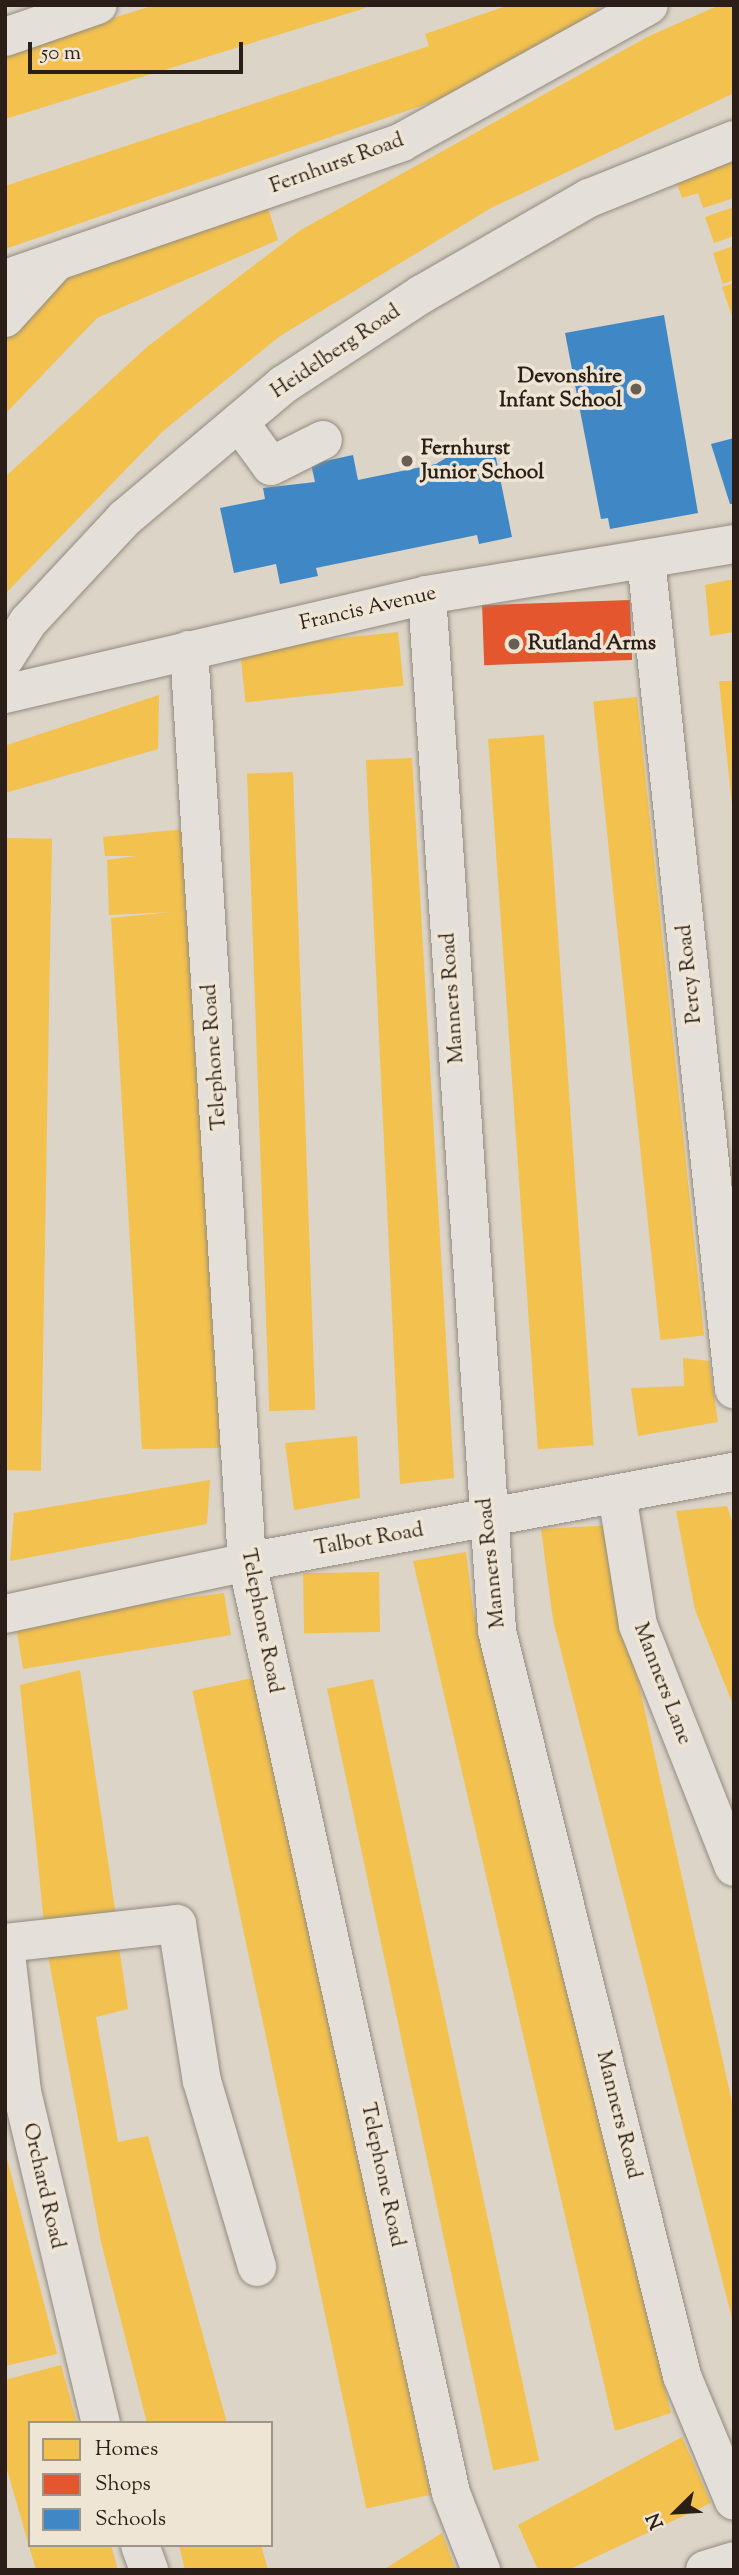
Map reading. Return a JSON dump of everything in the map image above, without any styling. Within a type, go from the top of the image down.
[{"type":"street","points":[[5,37],[98,5]]},
{"type":"street","name":"Fernhurst Road","points":[[5,279],[402,142],[649,5]]},
{"type":"street","name":"Heidelberg Road","points":[[5,658],[28,622],[125,518],[283,385],[422,295],[553,219],[734,140]]},
{"type":"street","points":[[5,318],[58,260]]},
{"type":"street","points":[[239,422],[271,466],[323,440]]},
{"type":"street","name":"Francis Avenue","points":[[5,694],[427,595],[734,544]]},
{"type":"street","name":"Percy Road","points":[[646,559],[734,1389]]},
{"type":"street","name":"Manners Road","points":[[427,595],[486,1518],[498,1631],[679,2362],[734,2501]]},
{"type":"street","name":"Telephone Road","points":[[189,650],[247,1562],[451,2493],[481,2570]]},
{"type":"street","name":"Talbot Road","points":[[5,1614],[247,1562],[734,1472]]},
{"type":"street","name":"Manners Lane","points":[[617,1494],[638,1625],[734,1867]]},
{"type":"street","points":[[5,1944],[177,1924],[202,2081],[257,2267]]},
{"type":"street","name":"Orchard Road","points":[[5,1944],[15,2106],[101,2421]]},
{"type":"street","points":[[141,2547],[149,2570]]},
{"type":"street","points":[[705,2570],[734,2561]]},
{"type":"building: Homes","points":[[155,5],[375,5],[5,119],[5,52]]},
{"type":"building: Homes","points":[[509,5],[603,5],[570,33],[479,86],[5,249],[5,186],[429,46],[425,34]]},
{"type":"building: Homes","points":[[720,5],[734,5],[734,93],[491,208],[280,336],[163,431],[5,594],[5,477],[147,347],[299,231],[649,36]]},
{"type":"building: Homes","points":[[734,161],[734,198],[703,208],[698,193],[682,198],[676,180]]},
{"type":"building: Homes","points":[[265,198],[278,240],[97,318],[5,414],[5,341],[70,270]]},
{"type":"building: Homes","points":[[734,207],[734,236],[714,243],[705,217]]},
{"type":"building: Homes","points":[[734,246],[734,280],[723,284],[713,253]]},
{"type":"building: Homes","points":[[734,283],[734,319],[733,319],[722,287]]},
{"type":"building: Homes","points":[[734,579],[734,632],[710,636],[705,585]]},
{"type":"building: Homes","points":[[398,632],[404,686],[246,702],[240,649]]},
{"type":"building: Homes","points":[[719,681],[734,681],[734,805],[732,805]]},
{"type":"building: Homes","points":[[159,695],[158,749],[5,793],[7,745]]},
{"type":"building: Homes","points":[[637,697],[704,1335],[660,1340],[593,702]]},
{"type":"building: Homes","points":[[544,735],[594,1445],[538,1449],[488,739]]},
{"type":"building: Homes","points":[[412,758],[454,1478],[400,1484],[366,760]]},
{"type":"building: Homes","points":[[293,772],[315,1410],[269,1411],[247,774]]},
{"type":"building: Homes","points":[[186,829],[221,1448],[142,1449],[111,918],[173,912],[109,915],[107,860],[137,856],[105,856],[103,837]]},
{"type":"building: Homes","points":[[6,838],[52,839],[41,1471],[5,1470]]},
{"type":"building: Homes","points":[[683,1358],[709,1361],[718,1422],[638,1436],[631,1388],[684,1386]]},
{"type":"building: Homes","points":[[357,1436],[360,1498],[294,1510],[285,1443]]},
{"type":"building: Homes","points":[[210,1480],[207,1524],[10,1561],[14,1513]]},
{"type":"building: Homes","points":[[727,1506],[734,1528],[734,1707],[695,1610],[676,1511]]},
{"type":"building: Homes","points":[[614,1525],[621,1604],[734,2111],[734,2326],[553,1620],[541,1529]]},
{"type":"building: Homes","points":[[466,1552],[473,1609],[671,2413],[615,2431],[413,1561]]},
{"type":"building: Homes","points":[[379,1572],[380,1632],[304,1633],[303,1573]]},
{"type":"building: Homes","points":[[224,1593],[231,1635],[23,1669],[15,1620]]},
{"type":"building: Homes","points":[[80,1670],[116,1916],[44,1924],[20,1685]]},
{"type":"building: Homes","points":[[257,1677],[431,2495],[366,2508],[192,1691]]},
{"type":"building: Homes","points":[[373,1679],[539,2461],[493,2470],[327,1689]]},
{"type":"building: Homes","points":[[119,1946],[128,2009],[96,2017],[118,2142],[148,2136],[226,2421],[146,2421],[101,2242],[47,1950]]},
{"type":"building: Homes","points":[[5,2151],[57,2354],[5,2366]]},
{"type":"building: Homes","points":[[61,2365],[76,2421],[28,2421],[28,2542],[5,2463],[5,2380]]},
{"type":"building: Homes","points":[[682,2437],[711,2503],[568,2570],[538,2570],[518,2525]]},
{"type":"building: Homes","points":[[442,2533],[456,2570],[383,2570]]},
{"type":"building: Homes","points":[[29,2547],[112,2547],[118,2570],[36,2570]]},
{"type":"building: Homes","points":[[179,2547],[262,2547],[268,2570],[185,2570]]},
{"type":"building: Shops","points":[[630,600],[632,660],[484,665],[482,605]]},
{"type":"building: Schools","points":[[664,315],[698,513],[610,529],[608,518],[601,519],[565,333]]},
{"type":"building: Schools","points":[[734,438],[734,504],[730,504],[711,444]]},
{"type":"building: Schools","points":[[493,443],[512,537],[479,544],[477,535],[316,568],[318,576],[280,584],[276,564],[234,573],[220,508],[265,499],[263,488],[315,482],[311,464],[353,455],[358,480],[436,464],[459,450]]},
{"type":"place","name":"Devonshire Infant School","points":[[636,389]]},
{"type":"place","name":"Fernhurst Junior School","points":[[407,461]]},
{"type":"place","name":"Rutland Arms","points":[[514,644]]}]
